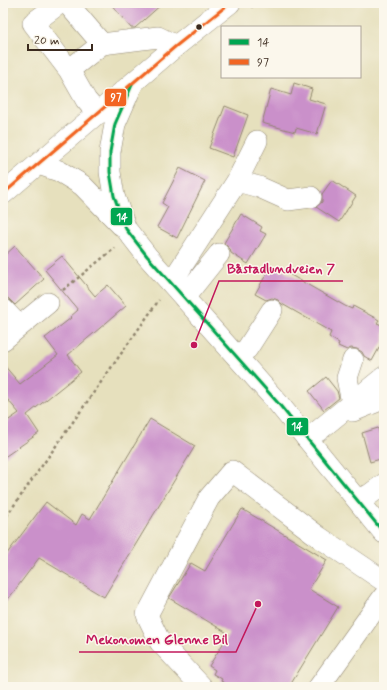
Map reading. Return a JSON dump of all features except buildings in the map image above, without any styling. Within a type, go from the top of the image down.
[{"type":"street","points":[[60,3],[33,24],[69,70],[86,100],[98,114]]},
{"type":"street","points":[[67,3],[102,44]]},
{"type":"street","points":[[3,194],[176,46],[230,3]]},
{"type":"street","points":[[69,70],[102,44],[158,37],[176,46]]},
{"type":"street","points":[[123,237],[110,172],[110,152],[115,124],[132,84]]},
{"type":"street","points":[[178,290],[257,141]]},
{"type":"street","points":[[39,164],[59,171],[82,185],[123,237],[178,290],[306,438],[374,494],[384,533]]},
{"type":"street","points":[[237,181],[259,187],[288,200],[311,196]]},
{"type":"street","points":[[178,290],[219,254]]},
{"type":"street","points":[[3,340],[48,303]]},
{"type":"street","points":[[3,309],[19,326]]},
{"type":"street","points":[[236,356],[247,348],[272,310]]},
{"type":"street","points":[[352,403],[347,378],[354,360]]},
{"type":"street","points":[[306,438],[318,431],[384,377]]},
{"type":"street","points":[[332,420],[378,401],[384,397]]},
{"type":"street","points":[[202,687],[160,642],[147,615],[209,498],[232,471],[319,537],[384,581]]},
{"type":"street","points":[[319,687],[384,596]]},
{"type":"path","points":[[48,303],[123,237]]},
{"type":"path","points":[[3,521],[159,300]]},
{"type":"transit line","name":"97","points":[[3,194],[176,46],[230,3]]},
{"type":"transit line","name":"14","points":[[132,85],[115,124],[110,152],[110,172],[114,196],[126,229],[147,256],[278,403],[384,533]]},
{"type":"place","name":"Båstadlundveien 7","points":[[194,345]]},
{"type":"place","name":"Mekonomen Glenne Bil","points":[[258,604]]}]
